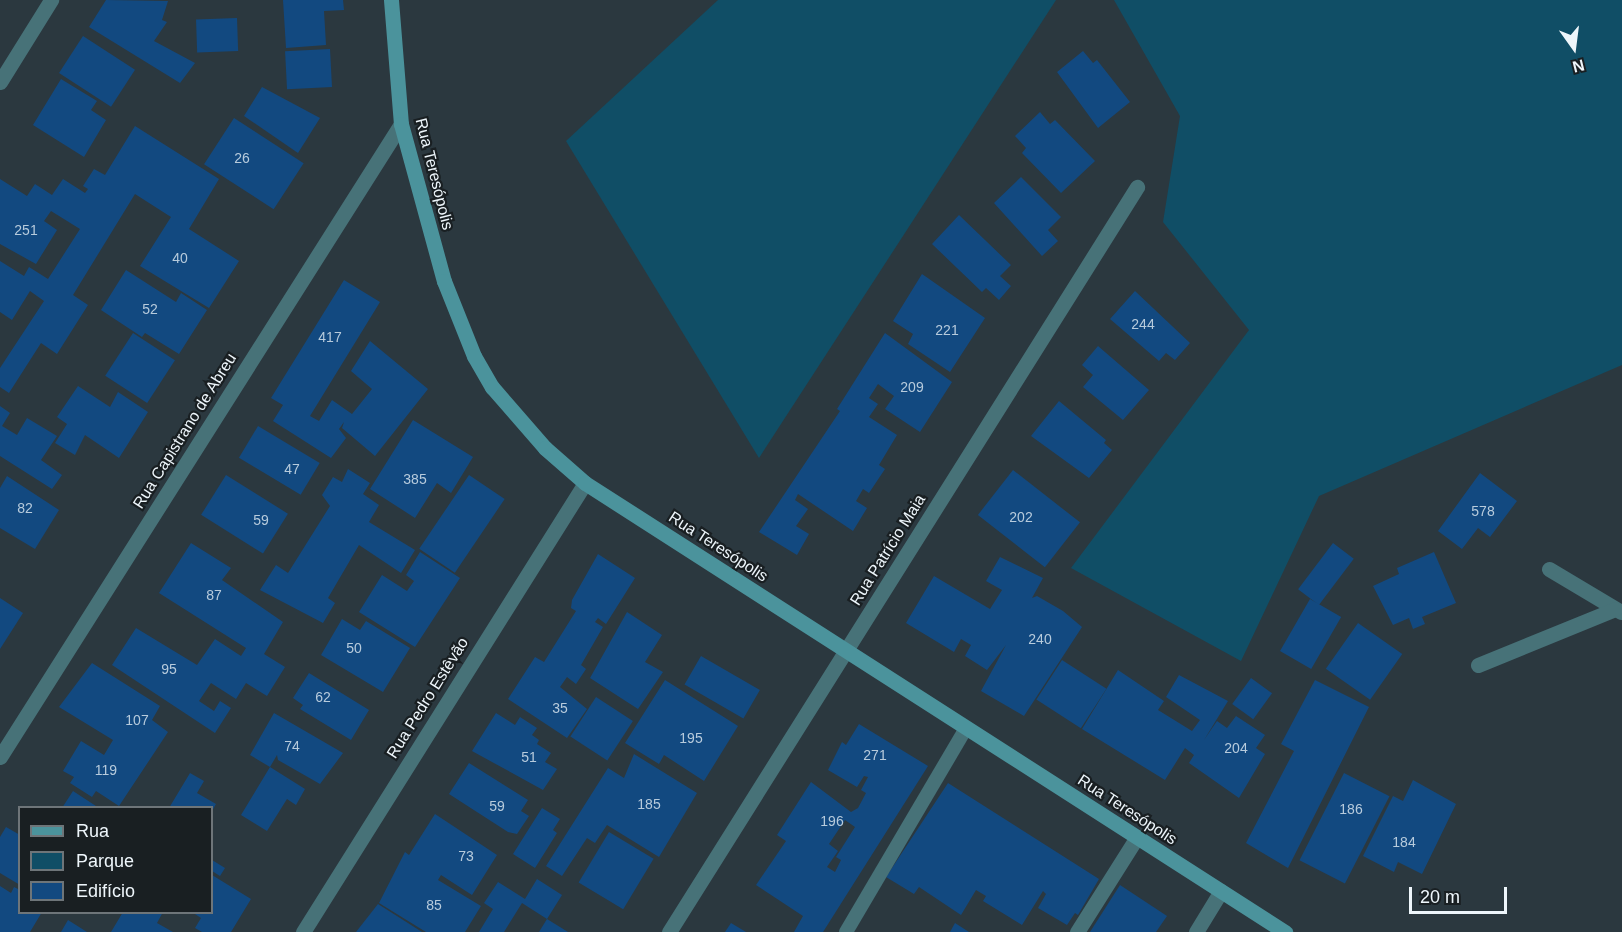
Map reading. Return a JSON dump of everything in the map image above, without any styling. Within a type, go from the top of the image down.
[{"type":"street","points":[[0,82],[51,0]]},
{"type":"street","name":"Rua Teresópolis","points":[[391,0],[401,124],[444,281],[474,356],[492,387],[521,421],[585,483],[1285,932]]},
{"type":"street","name":"Rua Capistrano de Abreu","points":[[0,758],[401,124]]},
{"type":"street","name":"Rua Patrício Maia","points":[[669,932],[1137,187]]},
{"type":"street","name":"Rua Pedro Estêvão","points":[[303,932],[585,483]]},
{"type":"street","points":[[1550,569],[1619,611]]},
{"type":"street","points":[[1478,665],[1619,611]]},
{"type":"street","points":[[1077,932],[1137,837]]},
{"type":"street","points":[[1196,932],[1221,891]]},
{"type":"lane","points":[[846,932],[966,728]]},
{"type":"green space","points":[[718,0],[1056,0],[759,458],[566,141]]},
{"type":"green space","points":[[1114,0],[1622,0],[1622,365],[1319,496],[1241,661],[1071,568],[1249,330],[1163,222],[1180,116]]},
{"type":"building","points":[[106,0],[168,1],[162,20],[167,22],[154,41],[195,63],[180,83],[89,27]]},
{"type":"building","points":[[283,0],[343,0],[344,10],[324,11],[326,45],[286,48]]},
{"type":"building","points":[[237,18],[238,51],[197,52],[196,19]]},
{"type":"building","points":[[83,36],[135,70],[111,107],[59,73]]},
{"type":"building","points":[[330,49],[332,87],[287,89],[285,51]]},
{"type":"building","points":[[1083,51],[1093,63],[1097,60],[1130,102],[1098,128],[1057,72]]},
{"type":"building","points":[[61,79],[97,101],[91,110],[106,120],[84,157],[33,125]]},
{"type":"building","points":[[262,87],[320,118],[298,153],[244,116]]},
{"type":"building","points":[[1040,112],[1050,124],[1055,120],[1095,161],[1061,193],[1022,153],[1026,148],[1015,136]]},
{"type":"building","points":[[234,118],[304,163],[274,209],[204,164]]},
{"type":"building","points":[[135,126],[219,179],[189,229],[239,261],[209,308],[140,266],[171,217],[135,194],[73,295],[88,305],[57,354],[41,343],[9,393],[0,387],[0,368],[44,301],[30,291],[12,320],[0,312],[0,261],[24,276],[29,267],[48,279],[80,229],[51,211],[44,221],[57,230],[36,264],[0,244],[0,179],[27,196],[35,184],[52,195],[63,179],[85,193],[88,189],[83,186],[94,169],[105,175]]},
{"type":"building","points":[[1021,177],[1061,217],[1048,230],[1058,241],[1042,256],[994,203]]},
{"type":"building","points":[[959,215],[1011,265],[1000,276],[1011,286],[999,300],[986,288],[982,292],[932,244]]},
{"type":"building","points":[[126,270],[176,302],[181,293],[207,310],[179,354],[145,333],[142,337],[101,310]]},
{"type":"building","points":[[922,274],[985,318],[950,372],[908,344],[913,334],[893,321]]},
{"type":"building","points":[[344,280],[380,302],[310,416],[319,421],[332,400],[352,414],[372,389],[351,371],[370,341],[428,389],[375,456],[342,428],[344,422],[339,429],[346,438],[331,458],[273,421],[283,405],[271,398]]},
{"type":"building","points":[[1135,291],[1190,343],[1175,360],[1166,353],[1159,361],[1110,319]]},
{"type":"building","points":[[133,333],[175,360],[147,403],[105,376]]},
{"type":"building","points":[[885,333],[952,382],[920,432],[885,409],[894,396],[878,384],[869,398],[878,404],[869,417],[897,435],[879,465],[885,469],[869,493],[863,489],[856,501],[867,508],[853,531],[798,494],[795,500],[808,509],[796,526],[809,534],[797,555],[759,532],[840,411],[837,409]]},
{"type":"building","points":[[1098,346],[1149,390],[1123,420],[1083,387],[1093,375],[1082,365]]},
{"type":"building","points":[[78,386],[110,407],[118,392],[148,412],[119,458],[85,435],[75,455],[55,443],[67,424],[57,417]]},
{"type":"building","points":[[1059,401],[1106,440],[1104,443],[1112,450],[1089,478],[1031,436]]},
{"type":"building","points":[[0,406],[10,413],[2,426],[17,435],[27,418],[57,436],[41,460],[62,475],[52,489],[0,456]]},
{"type":"building","points":[[413,420],[473,457],[451,493],[437,483],[415,518],[370,489]]},
{"type":"building","points":[[258,426],[320,463],[301,495],[239,458]]},
{"type":"building","points":[[348,469],[370,483],[363,494],[379,505],[369,522],[415,550],[401,573],[359,545],[328,598],[335,603],[323,623],[260,590],[276,565],[288,573],[330,506],[322,495],[333,477],[342,482]]},
{"type":"building","points":[[1013,470],[1080,522],[1045,567],[978,515]]},
{"type":"building","points":[[1480,473],[1517,501],[1490,537],[1478,528],[1462,549],[1438,531]]},
{"type":"building","points":[[226,475],[288,514],[263,554],[201,515]]},
{"type":"building","points":[[469,475],[505,499],[455,573],[419,549]]},
{"type":"building","points":[[7,476],[59,510],[35,549],[0,528],[0,488]]},
{"type":"building","points":[[191,543],[231,568],[222,580],[283,622],[264,654],[285,667],[267,696],[246,683],[236,699],[211,683],[199,701],[214,711],[220,701],[231,708],[215,733],[112,665],[136,628],[197,665],[215,639],[241,656],[246,648],[159,593]]},
{"type":"building","points":[[1333,543],[1354,559],[1319,605],[1298,589]]},
{"type":"building","points":[[420,552],[460,578],[415,647],[359,612],[382,575],[407,591],[414,581],[406,575]]},
{"type":"building","points":[[1434,552],[1456,603],[1422,617],[1425,624],[1413,629],[1409,618],[1393,625],[1373,586],[1399,574],[1397,568]]},
{"type":"building","points":[[598,554],[635,578],[606,624],[598,618],[595,622],[603,627],[581,665],[586,669],[576,684],[567,677],[560,687],[587,709],[567,738],[508,699],[535,657],[544,662],[576,611],[571,608],[572,600]]},
{"type":"building","points":[[1000,557],[1043,578],[1032,598],[1037,596],[1063,611],[1082,627],[1024,716],[981,691],[1006,645],[987,670],[965,656],[971,645],[961,639],[954,652],[906,623],[934,576],[990,609],[1002,590],[986,581]]},
{"type":"building","points":[[0,598],[23,613],[0,649]]},
{"type":"building","points":[[1310,599],[1341,617],[1311,669],[1280,651]]},
{"type":"building","points":[[627,612],[662,635],[645,662],[663,672],[638,709],[590,678]]},
{"type":"building","points":[[342,619],[360,630],[366,621],[410,648],[383,692],[321,655]]},
{"type":"building","points":[[1358,623],[1402,654],[1370,700],[1326,669]]},
{"type":"building","points":[[701,656],[760,690],[743,719],[684,685]]},
{"type":"building","points":[[1062,660],[1106,689],[1081,728],[1036,699]]},
{"type":"building","points":[[92,663],[160,706],[152,720],[168,732],[119,806],[96,791],[92,797],[70,783],[74,777],[63,771],[81,741],[104,755],[113,740],[59,707]]},
{"type":"building","points":[[1118,670],[1164,701],[1158,710],[1192,731],[1200,720],[1166,697],[1179,675],[1228,701],[1204,740],[1217,721],[1227,728],[1236,716],[1265,735],[1256,748],[1265,754],[1239,798],[1189,763],[1194,755],[1185,748],[1165,780],[1082,729]]},
{"type":"building","points":[[309,673],[369,710],[351,740],[300,709],[303,705],[293,698]]},
{"type":"building","points":[[1251,678],[1272,693],[1253,719],[1232,704]]},
{"type":"building","points":[[665,680],[738,726],[704,781],[664,755],[659,764],[625,743]]},
{"type":"building","points":[[1315,680],[1369,707],[1288,868],[1246,843],[1294,751],[1281,744]]},
{"type":"building","points":[[596,697],[633,721],[607,760],[570,736]]},
{"type":"building","points":[[274,713],[343,753],[320,784],[278,760],[277,755],[270,767],[250,755]]},
{"type":"building","points":[[496,713],[515,725],[520,717],[537,728],[532,735],[539,740],[537,744],[551,753],[545,762],[557,769],[543,790],[472,751]]},
{"type":"building","points":[[859,724],[928,766],[823,932],[794,932],[803,916],[756,885],[786,841],[777,835],[811,782],[851,812],[858,808],[866,793],[861,790],[868,777],[864,776],[857,787],[828,770],[842,742],[846,745]],"holes":[[[845,820],[855,827],[836,857],[841,860],[835,872],[827,867],[838,851],[829,844]]]},
{"type":"building","points":[[634,754],[697,793],[659,857],[607,825],[595,843],[587,838],[562,876],[546,866],[608,768],[624,778]]},
{"type":"building","points":[[469,763],[528,800],[521,811],[529,816],[517,834],[508,832],[449,794]]},
{"type":"building","points":[[270,767],[305,789],[296,805],[287,799],[267,831],[241,815]]},
{"type":"building","points":[[190,773],[204,781],[197,793],[216,804],[213,809],[213,806],[170,806]]},
{"type":"building","points":[[1344,773],[1389,796],[1345,883],[1300,860]]},
{"type":"building","points":[[1413,780],[1456,804],[1422,874],[1398,862],[1394,872],[1363,856],[1393,796],[1403,801]]},
{"type":"building","points":[[948,783],[1099,879],[1078,915],[1075,913],[1067,925],[1038,908],[1046,894],[1043,891],[1022,925],[983,901],[986,896],[976,890],[961,915],[919,887],[914,894],[886,877]]},
{"type":"building","points":[[73,791],[96,806],[63,806]]},
{"type":"building","points":[[542,808],[560,819],[553,830],[557,833],[535,868],[513,854]]},
{"type":"building","points":[[435,814],[497,855],[472,895],[441,875],[438,880],[481,906],[465,932],[426,932],[379,903],[405,852],[409,855]]},
{"type":"building","points":[[6,827],[18,834],[18,884],[0,873],[0,837]]},
{"type":"building","points":[[609,832],[654,859],[623,909],[579,883]]},
{"type":"building","points":[[213,861],[225,868],[220,876],[213,872]]},
{"type":"building","points":[[213,876],[251,899],[231,932],[202,932],[195,928],[201,918],[195,914],[213,914]]},
{"type":"building","points":[[537,879],[562,895],[547,919],[522,903],[504,932],[479,932],[493,909],[484,903],[498,882],[525,899]]},
{"type":"building","points":[[1120,885],[1167,916],[1156,932],[1090,932]]},
{"type":"building","points":[[0,886],[11,893],[14,887],[18,889],[18,914],[41,914],[30,932],[0,932]]},
{"type":"building","points":[[378,904],[422,932],[356,932]]},
{"type":"building","points":[[122,914],[162,914],[157,923],[173,932],[111,932]]},
{"type":"building","points":[[547,919],[568,932],[539,932]]},
{"type":"building","points":[[68,920],[87,932],[61,932]]},
{"type":"building","points":[[731,923],[746,932],[725,932]]},
{"type":"building","points":[[955,923],[969,932],[950,932]]}]
